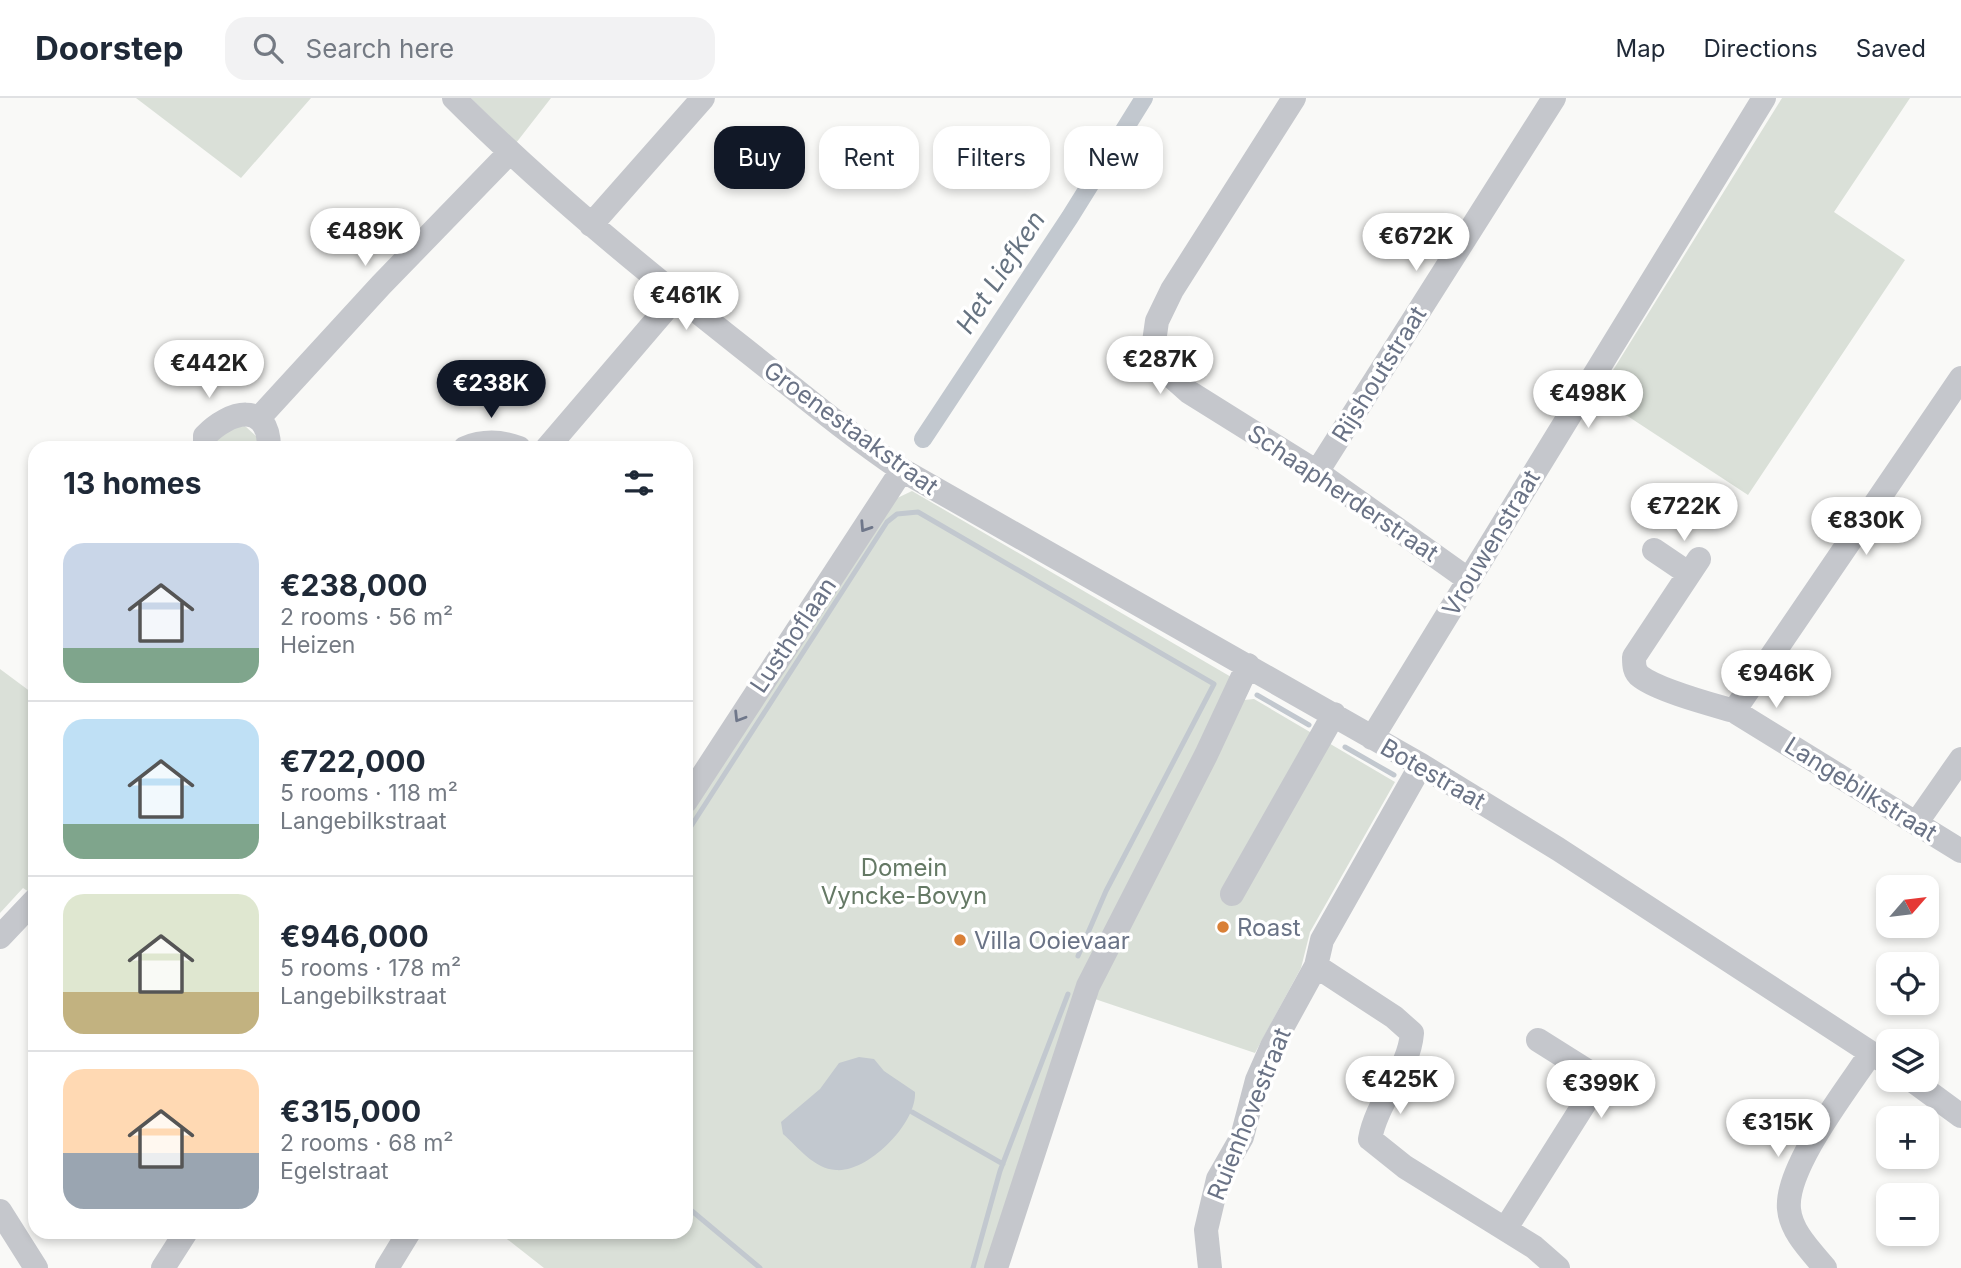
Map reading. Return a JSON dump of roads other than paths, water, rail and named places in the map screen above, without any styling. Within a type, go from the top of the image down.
[{"type":"street","name":"Groenestaakstraat","points":[[454,98],[509,153],[677,296],[902,470],[964,508]]},
{"type":"street","points":[[591,225],[703,98]]},
{"type":"street","name":"Schaapherderstraat","points":[[1294,98],[1172,290],[1157,321],[1154,342],[1162,368],[1189,392],[1317,472],[1469,580]]},
{"type":"street","name":"Rijshoutstraat","points":[[1317,472],[1554,98]]},
{"type":"street","name":"Vrouwenstraat","points":[[1372,738],[1764,98]]},
{"type":"street","points":[[259,418],[371,295],[509,153]]},
{"type":"street","points":[[553,441],[677,296]]},
{"type":"street","points":[[1734,711],[1961,378]]},
{"type":"street","points":[[205,441],[205,436],[219,421],[232,415],[259,418],[269,433],[269,441]]},
{"type":"street","name":"Lusthoflaan","points":[[693,790],[902,470]]},
{"type":"street","name":"Botestraat","points":[[964,508],[1248,664],[1420,765],[1558,849],[1876,1056]]},
{"type":"street","name":"Langebilkstraat","points":[[1654,550],[1693,566],[1634,657],[1634,668],[1640,677],[1698,701],[1734,711],[1961,851]]},
{"type":"street","points":[[996,1268],[1088,986],[1206,755],[1248,664]]},
{"type":"street","points":[[1232,894],[1334,714]]},
{"type":"street","points":[[1917,822],[1961,758]]},
{"type":"street","name":"Ruienhovestraat","points":[[1210,1268],[1206,1230],[1218,1179],[1242,1137],[1258,1080],[1272,1046],[1316,966],[1322,940],[1420,765]]},
{"type":"street","points":[[0,937],[28,907]]},
{"type":"street","points":[[1316,966],[1394,1017],[1412,1033],[1411,1050],[1374,1117],[1370,1139],[1405,1167],[1506,1228],[1558,1268]]},
{"type":"street","points":[[1506,1228],[1608,1085],[1538,1040]]},
{"type":"street","points":[[1825,1268],[1796,1232],[1789,1211],[1789,1188],[1813,1140],[1876,1064]]},
{"type":"street","points":[[1928,1092],[1961,1116]]},
{"type":"street","points":[[0,1211],[36,1268]]},
{"type":"street","points":[[163,1268],[182,1239]]},
{"type":"street","points":[[387,1268],[404,1239]]},
{"type":"waterway","name":"Het Liefken","points":[[923,439],[1070,217],[1144,98]]},
{"type":"waterway","points":[[693,823],[887,522],[897,514],[918,512],[1214,684],[1106,891],[1078,956]]},
{"type":"waterway","points":[[1257,695],[1309,725]]},
{"type":"waterway","points":[[1345,747],[1394,775]]},
{"type":"waterway","points":[[973,1268],[1000,1171],[1068,994]]},
{"type":"waterway","points":[[912,1112],[1003,1164]]},
{"type":"waterway","points":[[693,1212],[760,1268]]},
{"type":"place","name":"Roast","points":[[1223,927]]},
{"type":"place","name":"Villa Ooievaar","points":[[960,940]]},
{"type":"park label","name":"Domein Vyncke-Bovyn","points":[[904,881]]}]
